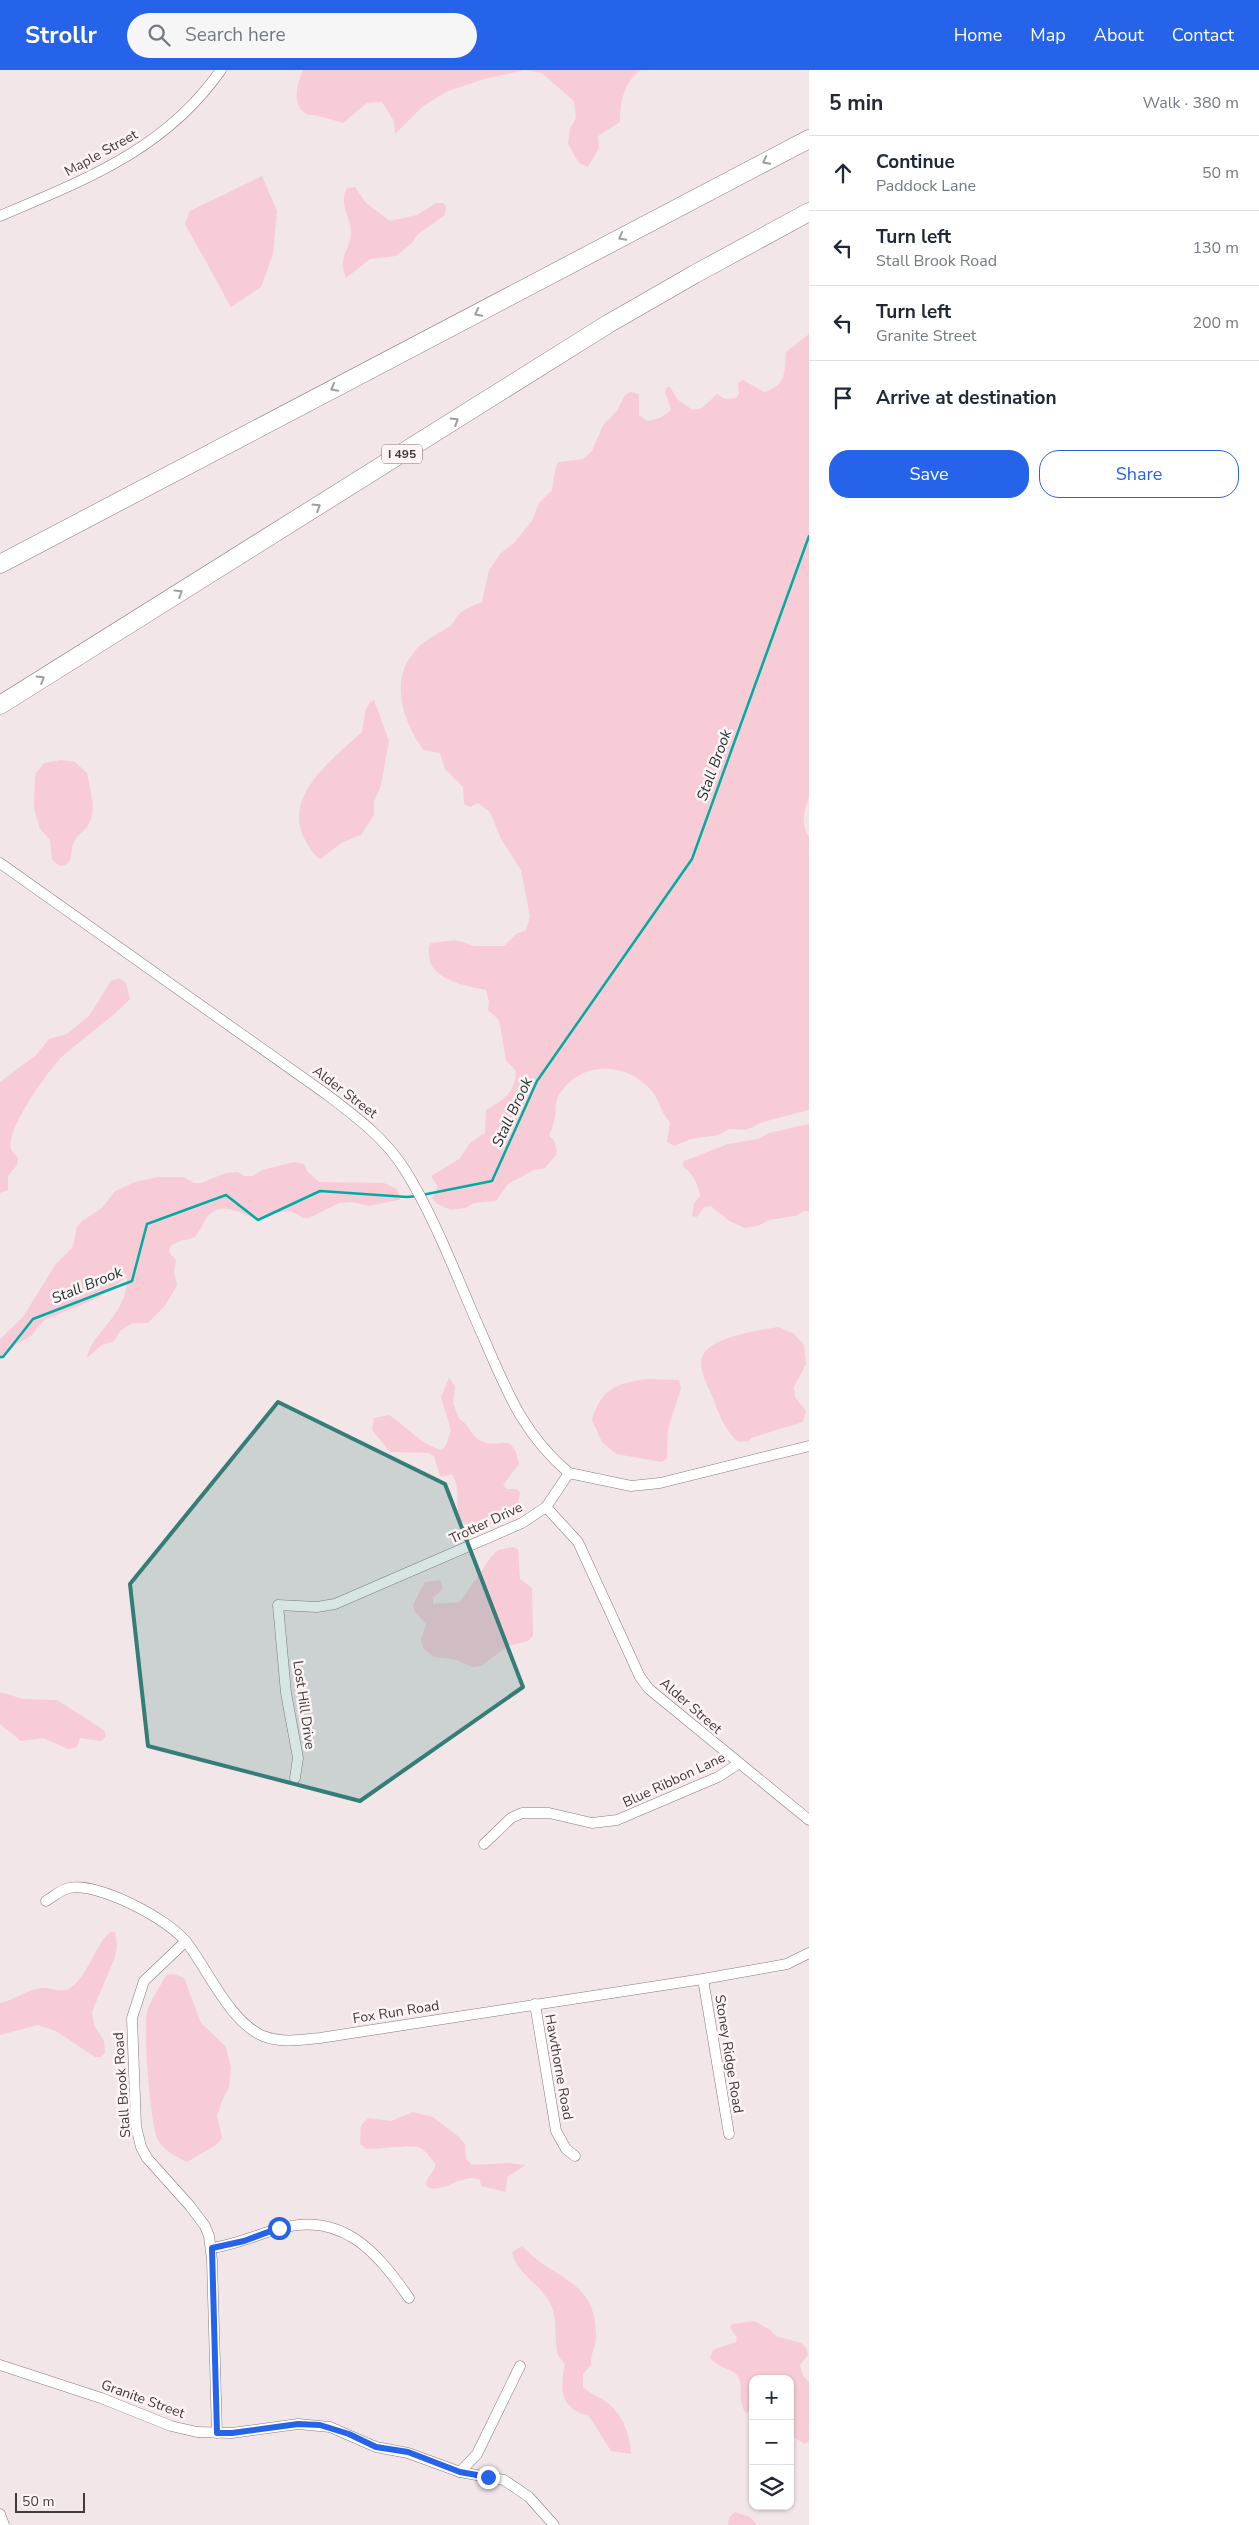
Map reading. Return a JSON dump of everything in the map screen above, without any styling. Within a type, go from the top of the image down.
[{"type":"highway","points":[[0,564],[809,139]]},
{"type":"highway","name":"I 495","points":[[0,705],[601,329],[702,270],[809,212]]},
{"type":"street","name":"Maple Street","points":[[0,216],[95,174],[140,150],[198,101],[220,70]]},
{"type":"street","name":"Alder Street","points":[[0,863],[326,1094],[364,1124],[404,1168],[423,1203],[509,1397],[530,1434],[551,1457],[570,1473]]},
{"type":"street","points":[[570,1473],[631,1486],[660,1483],[809,1446]]},
{"type":"street","name":"Trotter Drive","points":[[278,1606],[317,1607],[335,1604],[522,1523],[546,1507],[570,1473]]},
{"type":"street","name":"Alder Street","points":[[546,1507],[578,1542],[640,1677],[671,1709],[809,1820]]},
{"type":"street","name":"Lost Hill Drive","points":[[278,1606],[286,1693],[298,1758],[294,1778]]},
{"type":"street","name":"Blue Ribbon Lane","points":[[484,1844],[511,1818],[522,1813],[549,1813],[592,1823],[616,1820],[718,1777],[738,1764]]},
{"type":"street","name":"Fox Run Road","points":[[46,1901],[69,1888],[98,1892],[122,1900],[152,1916],[186,1941],[240,2018],[262,2036],[276,2039],[320,2038],[703,1979],[781,1965],[809,1953]]},
{"type":"street","name":"Stall Brook Road","points":[[186,1941],[144,1981],[132,2018],[136,2126],[138,2138],[147,2158],[198,2215],[209,2236],[212,2248],[217,2433]]},
{"type":"street","name":"Stoney Ridge Road","points":[[703,1979],[729,2134]]},
{"type":"street","name":"Hawthorne Road","points":[[535,2004],[556,2131],[566,2149],[575,2156]]},
{"type":"street","points":[[212,2248],[295,2225],[324,2226],[349,2235],[371,2250],[388,2267],[409,2298]]},
{"type":"street","name":"Granite Street","points":[[0,2365],[101,2398],[172,2426],[197,2432],[232,2433],[298,2424],[320,2425],[349,2434],[376,2447],[408,2452],[460,2472],[512,2484],[529,2497],[554,2525]]},
{"type":"street","points":[[460,2472],[477,2454],[520,2366]]},
{"type":"street","points":[[0,2514],[4,2525]]},
{"type":"highlighted area","points":[[278,1402],[445,1484],[523,1687],[360,1801],[148,1746],[130,1584]]},
{"type":"shaded area","points":[[303,70],[525,70],[484,79],[448,91],[423,106],[395,134],[394,121],[382,102],[367,103],[343,123],[306,114],[298,104],[297,99],[299,81]]},
{"type":"shaded area","points":[[525,70],[641,70],[631,80],[624,93],[620,122],[598,136],[599,148],[588,167],[579,163],[568,144],[570,129],[576,118],[574,101],[542,73]]},
{"type":"shaded area","points":[[262,176],[277,211],[273,254],[261,287],[231,307],[185,224],[190,211]]},
{"type":"shaded area","points":[[355,187],[365,202],[390,221],[417,215],[436,203],[443,203],[446,206],[445,215],[417,235],[412,243],[396,256],[370,259],[346,278],[343,259],[351,233],[344,200],[347,188]]},
{"type":"shaded area","points":[[809,334],[809,797],[804,812],[804,827],[809,837],[809,1110],[763,1122],[746,1130],[729,1129],[718,1135],[691,1139],[674,1146],[667,1142],[670,1122],[664,1115],[654,1094],[640,1080],[616,1070],[590,1071],[568,1084],[557,1098],[555,1118],[549,1135],[555,1142],[557,1154],[545,1168],[534,1170],[508,1184],[496,1201],[474,1203],[465,1208],[451,1210],[437,1204],[432,1198],[438,1187],[431,1176],[459,1159],[471,1142],[485,1133],[486,1110],[503,1099],[511,1091],[516,1071],[506,1060],[499,1020],[488,1010],[489,1002],[486,990],[459,984],[442,976],[431,963],[429,947],[431,943],[456,940],[474,946],[504,946],[516,934],[526,930],[530,917],[521,870],[501,839],[490,812],[478,803],[470,807],[464,804],[463,787],[445,769],[440,753],[423,750],[416,739],[405,714],[402,701],[402,675],[407,663],[422,644],[451,626],[461,612],[482,602],[489,570],[501,553],[514,543],[532,521],[539,503],[552,490],[556,466],[559,462],[583,459],[592,451],[603,425],[617,411],[625,395],[631,392],[639,394],[639,415],[647,421],[663,416],[671,409],[665,392],[667,387],[670,387],[678,400],[693,410],[702,408],[717,394],[725,399],[736,398],[739,394],[738,383],[743,380],[764,392],[781,382],[786,352]]},
{"type":"shaded area","points":[[374,700],[389,741],[381,785],[374,802],[374,815],[361,835],[343,842],[320,859],[304,838],[299,822],[300,807],[306,792],[315,779],[338,753],[362,732],[365,712],[370,702]]},
{"type":"shaded area","points":[[61,760],[75,762],[87,773],[93,808],[87,827],[74,842],[70,861],[60,866],[52,860],[50,840],[40,829],[34,808],[35,774],[44,763]]},
{"type":"shaded area","points":[[119,978],[126,983],[130,999],[65,1054],[40,1084],[15,1128],[11,1140],[11,1149],[18,1158],[17,1165],[8,1176],[8,1190],[0,1193],[0,1082],[36,1055],[49,1039],[67,1034],[89,1016],[111,981]]},
{"type":"shaded area","points":[[809,1124],[809,1211],[804,1211],[795,1216],[769,1220],[758,1226],[744,1228],[728,1220],[711,1206],[704,1207],[697,1217],[692,1216],[694,1203],[700,1196],[694,1179],[682,1165],[684,1161],[728,1144],[758,1139],[769,1133]]},
{"type":"shaded area","points":[[294,1162],[304,1164],[307,1171],[319,1182],[384,1183],[397,1189],[400,1198],[369,1206],[352,1202],[339,1203],[309,1218],[303,1218],[291,1211],[273,1213],[259,1220],[232,1210],[219,1209],[207,1217],[195,1237],[177,1242],[170,1247],[169,1251],[176,1260],[174,1271],[177,1285],[165,1306],[148,1323],[133,1323],[121,1330],[114,1341],[102,1345],[87,1358],[95,1339],[116,1313],[121,1303],[125,1291],[127,1278],[125,1278],[98,1298],[44,1320],[31,1336],[17,1344],[0,1360],[0,1339],[23,1317],[55,1265],[73,1247],[77,1227],[82,1221],[102,1208],[115,1191],[135,1182],[158,1177],[183,1177],[194,1183],[201,1183],[226,1173],[238,1172],[244,1176],[253,1176],[262,1170]]},
{"type":"shaded area","points":[[778,1327],[793,1333],[804,1345],[806,1364],[794,1387],[795,1397],[806,1411],[803,1422],[751,1438],[749,1441],[738,1442],[722,1421],[705,1381],[701,1360],[708,1349],[716,1343],[737,1335]]},
{"type":"shaded area","points":[[449,1378],[455,1386],[453,1403],[459,1419],[465,1423],[478,1439],[485,1443],[503,1443],[512,1446],[519,1464],[503,1485],[507,1489],[516,1489],[520,1492],[518,1507],[514,1512],[478,1529],[471,1529],[458,1519],[456,1484],[451,1474],[443,1477],[440,1476],[434,1456],[428,1453],[390,1452],[372,1430],[374,1418],[389,1415],[427,1444],[442,1450],[446,1445],[451,1430],[441,1397]]},
{"type":"shaded area","points":[[648,1379],[679,1380],[681,1388],[668,1429],[667,1458],[662,1462],[616,1454],[602,1442],[592,1420],[600,1401],[612,1389],[619,1385]]},
{"type":"shaded area","points":[[513,1547],[518,1549],[520,1579],[532,1588],[533,1636],[528,1641],[508,1646],[481,1666],[472,1667],[454,1659],[434,1657],[423,1648],[421,1640],[426,1624],[415,1612],[413,1605],[425,1582],[440,1580],[443,1589],[433,1598],[433,1604],[460,1602],[491,1557],[498,1550]]},
{"type":"shaded area","points":[[0,1692],[23,1699],[57,1700],[104,1730],[106,1736],[101,1741],[80,1738],[77,1747],[68,1749],[43,1738],[21,1741],[0,1724]]},
{"type":"shaded area","points":[[110,1932],[115,1932],[117,1945],[115,1957],[92,2012],[94,2025],[104,2041],[105,2053],[101,2057],[95,2057],[56,2031],[38,2025],[0,2035],[0,2003],[40,1988],[69,1989],[79,1980]]},
{"type":"shaded area","points":[[174,1974],[184,1978],[201,2023],[226,2047],[231,2068],[229,2088],[223,2098],[217,2116],[222,2138],[216,2145],[187,2162],[168,2151],[159,2142],[153,2119],[148,2079],[147,2012],[166,1975]]},
{"type":"shaded area","points":[[413,2112],[433,2117],[459,2137],[465,2144],[466,2159],[472,2165],[508,2163],[526,2165],[507,2177],[506,2192],[481,2186],[480,2180],[474,2178],[468,2178],[443,2187],[429,2188],[426,2182],[434,2169],[435,2163],[421,2148],[409,2146],[366,2149],[360,2144],[361,2126],[368,2118],[391,2121]]},
{"type":"shaded area","points":[[522,2246],[539,2262],[574,2285],[587,2299],[595,2320],[596,2342],[591,2365],[583,2374],[583,2387],[606,2402],[619,2415],[628,2433],[631,2454],[611,2451],[589,2416],[573,2408],[564,2398],[562,2383],[565,2365],[557,2352],[553,2311],[543,2292],[522,2272],[514,2259],[512,2252]]},
{"type":"shaded area","points":[[754,2321],[769,2329],[776,2336],[801,2343],[806,2348],[808,2355],[800,2365],[803,2376],[809,2382],[809,2441],[805,2444],[794,2437],[794,2375],[749,2375],[749,2411],[746,2413],[741,2402],[740,2383],[737,2375],[710,2358],[713,2350],[736,2342],[737,2338],[730,2328],[732,2324]]},
{"type":"shaded area","points":[[735,2512],[750,2517],[757,2525],[728,2525],[729,2518]]},
{"type":"waterway","name":"Stall Brook","points":[[422,1195],[492,1181],[537,1081],[692,859],[809,536]]},
{"type":"waterway","name":"Stall Brook","points":[[0,1357],[3,1357],[33,1319],[132,1281],[147,1224],[226,1195],[258,1220],[320,1191],[407,1197],[417,1196]]},
{"type":"route","points":[[279,2228],[244,2241],[212,2248],[217,2433],[253,2431],[298,2424],[320,2425],[349,2434],[376,2447],[408,2452],[460,2472],[488,2477]]}]
